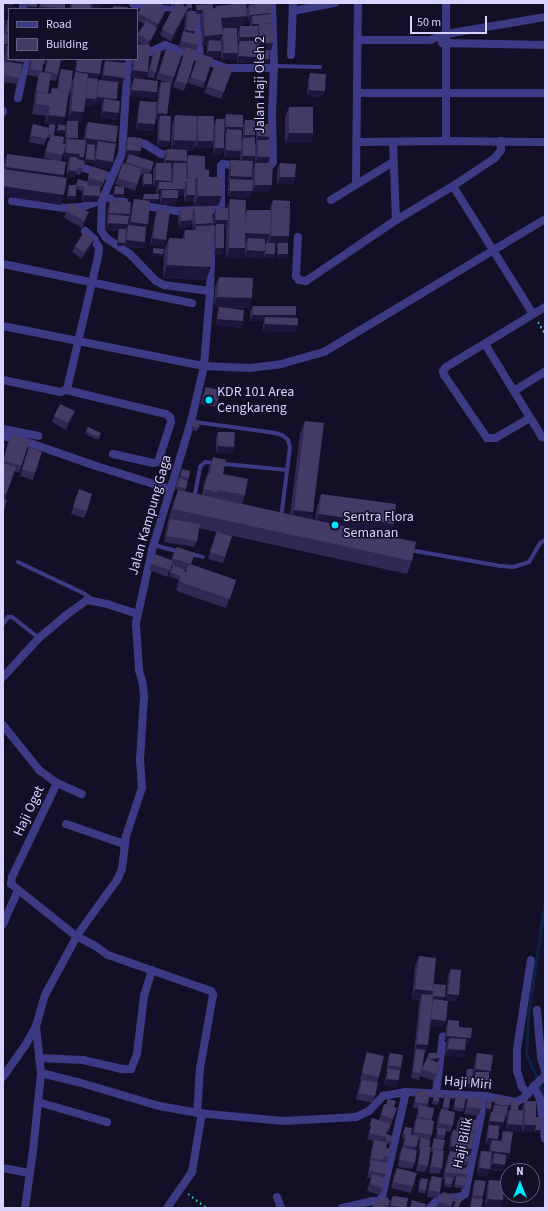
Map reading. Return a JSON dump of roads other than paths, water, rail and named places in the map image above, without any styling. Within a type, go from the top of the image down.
[{"type":"street","points":[[133,3],[176,8],[197,17],[218,14]]},
{"type":"street","points":[[291,56],[293,7],[335,3]]},
{"type":"street","points":[[356,184],[358,3]]},
{"type":"street","points":[[446,3],[446,141]]},
{"type":"street","name":"Jalan Haji Oleh 2","points":[[270,6],[274,67],[272,112],[274,143],[272,166]]},
{"type":"street","points":[[197,17],[200,58]]},
{"type":"street","points":[[430,40],[446,34],[545,17]]},
{"type":"street","points":[[358,40],[430,40],[446,44],[545,45]]},
{"type":"street","points":[[138,49],[150,52],[165,45],[226,68],[274,67]]},
{"type":"street","points":[[18,98],[26,60]]},
{"type":"street","points":[[128,60],[122,154],[103,199],[100,222],[101,230],[104,236],[114,245],[130,254],[156,281],[164,285],[210,291]]},
{"type":"street","points":[[357,93],[545,93]]},
{"type":"street","points":[[122,139],[145,144],[164,155],[183,156]]},
{"type":"street","points":[[298,237],[296,276],[299,280],[306,281],[396,220],[453,186],[495,158],[501,150],[501,141]]},
{"type":"street","points":[[357,142],[545,142]]},
{"type":"street","points":[[393,142],[396,220]]},
{"type":"street","points":[[331,200],[393,162]]},
{"type":"street","name":"Jalan Kampung Gaga","points":[[36,1026],[45,995],[76,936],[117,880],[122,869],[124,844],[142,788],[140,760],[144,697],[138,660],[137,614],[153,545],[191,422],[204,366],[221,166],[223,164],[266,168],[272,166]]},
{"type":"street","points":[[84,168],[112,178]]},
{"type":"street","points":[[453,186],[533,314]]},
{"type":"street","points":[[12,201],[65,208],[82,207],[103,199],[178,211],[231,208]]},
{"type":"street","points":[[3,326],[204,366],[250,368],[281,364],[324,352],[545,219]]},
{"type":"street","points":[[66,390],[99,248],[94,239],[85,231]]},
{"type":"street","points":[[3,264],[192,303]]},
{"type":"street","points":[[530,418],[496,438],[487,438],[444,375],[443,371],[446,367],[545,307]]},
{"type":"street","points":[[485,344],[530,418],[544,437]]},
{"type":"street","points":[[514,391],[545,372]]},
{"type":"street","points":[[3,380],[61,392],[66,390],[166,414],[170,417],[171,422],[158,462],[153,463],[114,454]]},
{"type":"street","points":[[3,429],[38,436]]},
{"type":"street","points":[[3,436],[24,441],[96,466],[170,489]]},
{"type":"street","points":[[3,677],[39,638],[83,602],[92,600],[137,614]]},
{"type":"street","points":[[3,725],[40,770],[57,783],[82,794]]},
{"type":"street","name":"Haji Oget","points":[[18,891],[11,884],[12,877],[57,783]]},
{"type":"street","points":[[66,824],[124,844]]},
{"type":"street","points":[[3,924],[18,891],[40,906],[76,936],[94,945],[108,955],[208,989],[213,995],[200,1069],[200,1113],[192,1172],[167,1208]]},
{"type":"street","points":[[528,1094],[522,1087],[516,1071],[516,1049],[531,960]]},
{"type":"street","points":[[40,1058],[83,1060],[122,1069],[131,1069],[136,1054],[144,996],[152,970]]},
{"type":"street","points":[[537,1010],[541,1058],[545,1071]]},
{"type":"street","points":[[25,1208],[41,1074],[36,1026]]},
{"type":"street","points":[[3,1077],[36,1026]]},
{"type":"street","points":[[436,1094],[443,1036]]},
{"type":"street","name":"Haji Miri","points":[[41,1074],[78,1082],[159,1106],[200,1113],[284,1121],[356,1117],[369,1111],[383,1096],[406,1092],[485,1096],[516,1102],[522,1101],[534,1086],[545,1076]]},
{"type":"street","points":[[534,1086],[540,1099],[545,1139]]},
{"type":"street","points":[[381,1201],[406,1092]]},
{"type":"street","name":"Haji Bilik","points":[[430,1208],[439,1198],[460,1197],[465,1194],[485,1096]]},
{"type":"street","points":[[38,1102],[107,1122]]},
{"type":"street","points":[[3,1168],[29,1173]]},
{"type":"street","points":[[277,1197],[281,1208]]},
{"type":"street","points":[[342,1208],[372,1201],[397,1200]]},
{"type":"lane","points":[[274,67],[320,67]]},
{"type":"lane","points":[[191,422],[282,435],[288,440],[290,447],[280,525]]},
{"type":"lane","points":[[194,503],[200,467],[205,462],[287,470]]},
{"type":"lane","points":[[407,549],[513,567],[529,562],[540,543],[545,540]]},
{"type":"lane","points":[[153,545],[203,557]]},
{"type":"lane","points":[[18,562],[85,594],[92,600]]},
{"type":"lane","points":[[3,624],[8,617],[12,617],[39,638]]},
{"type":"waterway","points":[[544,1100],[543,1091],[526,1054],[528,1015],[545,901]]},
{"type":"place","name":"KDR 101 Area Cengkareng","points":[[209,400]]},
{"type":"place","name":"Sentra Flora Semanan","points":[[335,525]]}]
